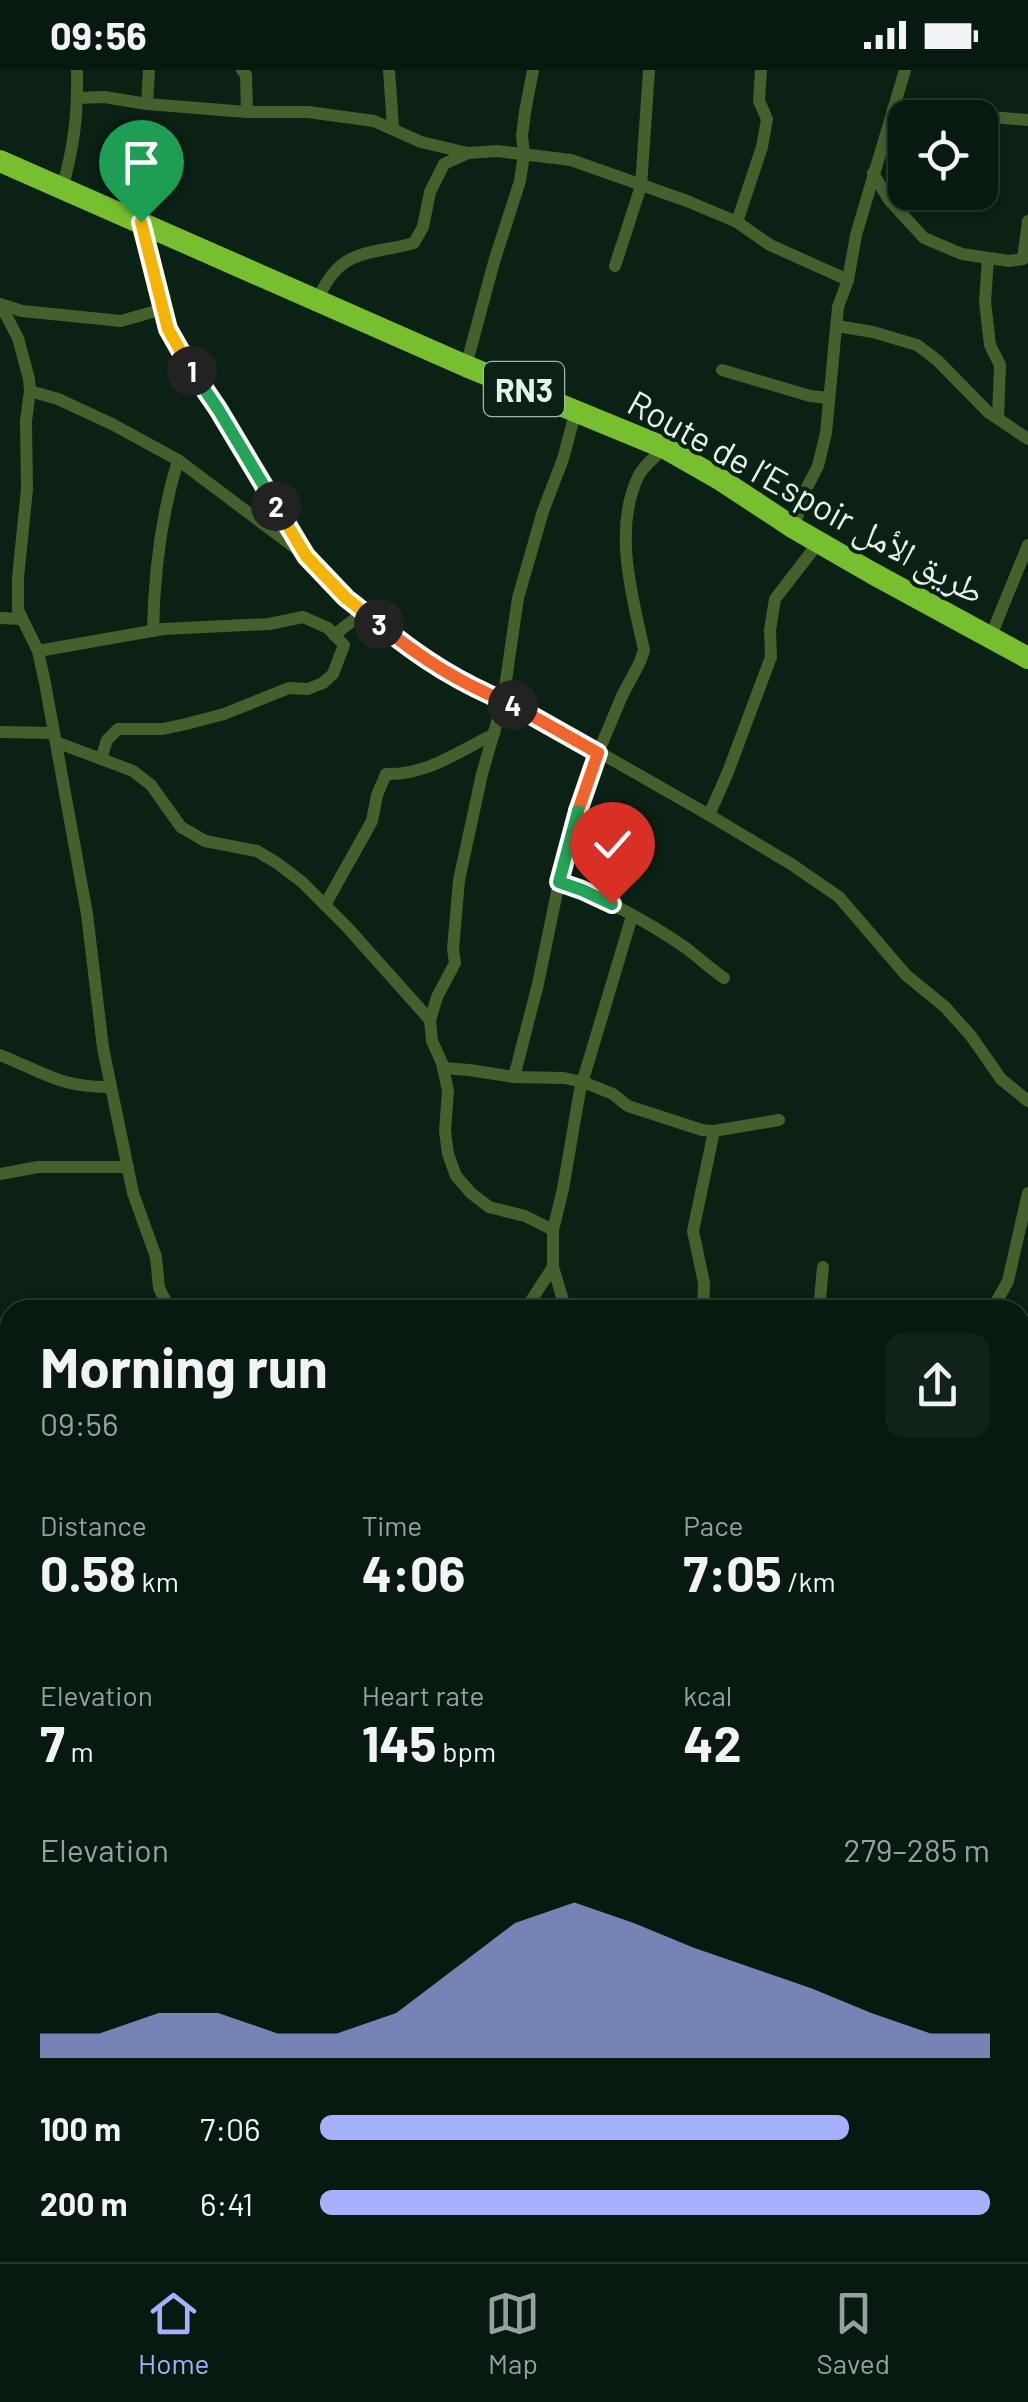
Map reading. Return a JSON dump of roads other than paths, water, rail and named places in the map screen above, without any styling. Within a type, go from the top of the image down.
[{"type":"highway","name":"Route de l’Espoir طريق الأمل","points":[[0,161],[466,366],[665,448],[794,528],[1028,658]]},
{"type":"street","points":[[62,189],[73,149],[77,70]]},
{"type":"street","points":[[147,104],[149,70]]},
{"type":"street","points":[[242,70],[246,74],[247,112]]},
{"type":"street","points":[[389,70],[392,127]]},
{"type":"street","points":[[466,366],[520,181],[523,124],[533,70]]},
{"type":"street","points":[[614,266],[641,186],[649,70]]},
{"type":"street","points":[[737,222],[762,147],[766,119],[760,101],[761,70]]},
{"type":"street","points":[[896,100],[905,70]]},
{"type":"street","points":[[78,98],[104,97],[247,112],[308,112],[374,121],[422,142],[468,154]]},
{"type":"street","points":[[998,117],[1028,120]]},
{"type":"street","points":[[794,528],[804,492],[818,466],[826,432],[838,307],[888,124]]},
{"type":"street","points":[[318,301],[326,280],[360,253],[414,243],[423,227],[430,192],[444,164],[468,154],[496,150],[571,160],[737,222],[770,245],[848,280]]},
{"type":"street","points":[[873,173],[889,200],[924,238],[962,254],[1023,260],[1028,221]]},
{"type":"street","points":[[141,222],[168,329],[306,556]]},
{"type":"street","points":[[988,259],[985,302],[990,345],[1000,365],[998,418]]},
{"type":"street","points":[[0,304],[22,311],[121,321],[163,309]]},
{"type":"street","points":[[0,304],[18,338],[30,392],[18,610],[38,652],[87,914],[102,1048],[133,1194],[156,1258],[165,1300]]},
{"type":"street","points":[[836,326],[917,345],[988,412],[1028,439]]},
{"type":"street","points":[[722,370],[829,398]]},
{"type":"street","points":[[30,392],[58,399],[178,460],[306,556],[346,598],[421,658],[477,690],[525,710],[710,815],[839,897],[906,975],[945,1007],[971,1036],[1001,1079],[1028,1101]]},
{"type":"street","points":[[553,1230],[525,1216],[489,1207],[456,1176],[445,1131],[448,1091],[444,1068],[432,1041],[430,1020],[455,964],[452,949],[459,880],[503,701],[518,598],[576,410]]},
{"type":"street","points":[[514,1077],[579,807],[598,753],[644,650],[626,552],[628,507],[639,474],[665,448]]},
{"type":"street","points":[[153,631],[161,533],[178,460]]},
{"type":"street","points":[[710,815],[770,657],[774,600],[819,542]]},
{"type":"street","points":[[990,638],[1028,545]]},
{"type":"street","points":[[334,634],[364,612]]},
{"type":"street","points":[[38,652],[153,631],[269,624],[303,617],[328,628],[344,645],[333,674],[323,684],[308,690],[289,688],[224,714],[186,724],[118,730],[107,740],[100,759]]},
{"type":"street","points":[[0,618],[22,619]]},
{"type":"street","points":[[0,732],[55,737],[133,771],[151,785],[182,826],[205,841],[256,852],[277,863],[324,905],[430,1020]]},
{"type":"street","points":[[324,905],[372,821],[386,774],[404,775],[424,768],[494,734]]},
{"type":"street","points":[[559,882],[632,916],[688,950],[724,978]]},
{"type":"street","points":[[563,1300],[553,1267],[553,1230],[583,1082],[632,916]]},
{"type":"street","points":[[0,1055],[50,1079],[85,1088],[110,1087]]},
{"type":"street","points":[[444,1068],[583,1082],[613,1094],[628,1106],[702,1130],[779,1120]]},
{"type":"street","points":[[703,1300],[704,1283],[692,1231],[714,1131]]},
{"type":"street","points":[[0,1174],[38,1167],[128,1167]]},
{"type":"street","points":[[998,1300],[1008,1281],[1028,1193]]},
{"type":"street","points":[[532,1300],[553,1267]]},
{"type":"street","points":[[820,1300],[823,1267]]}]
